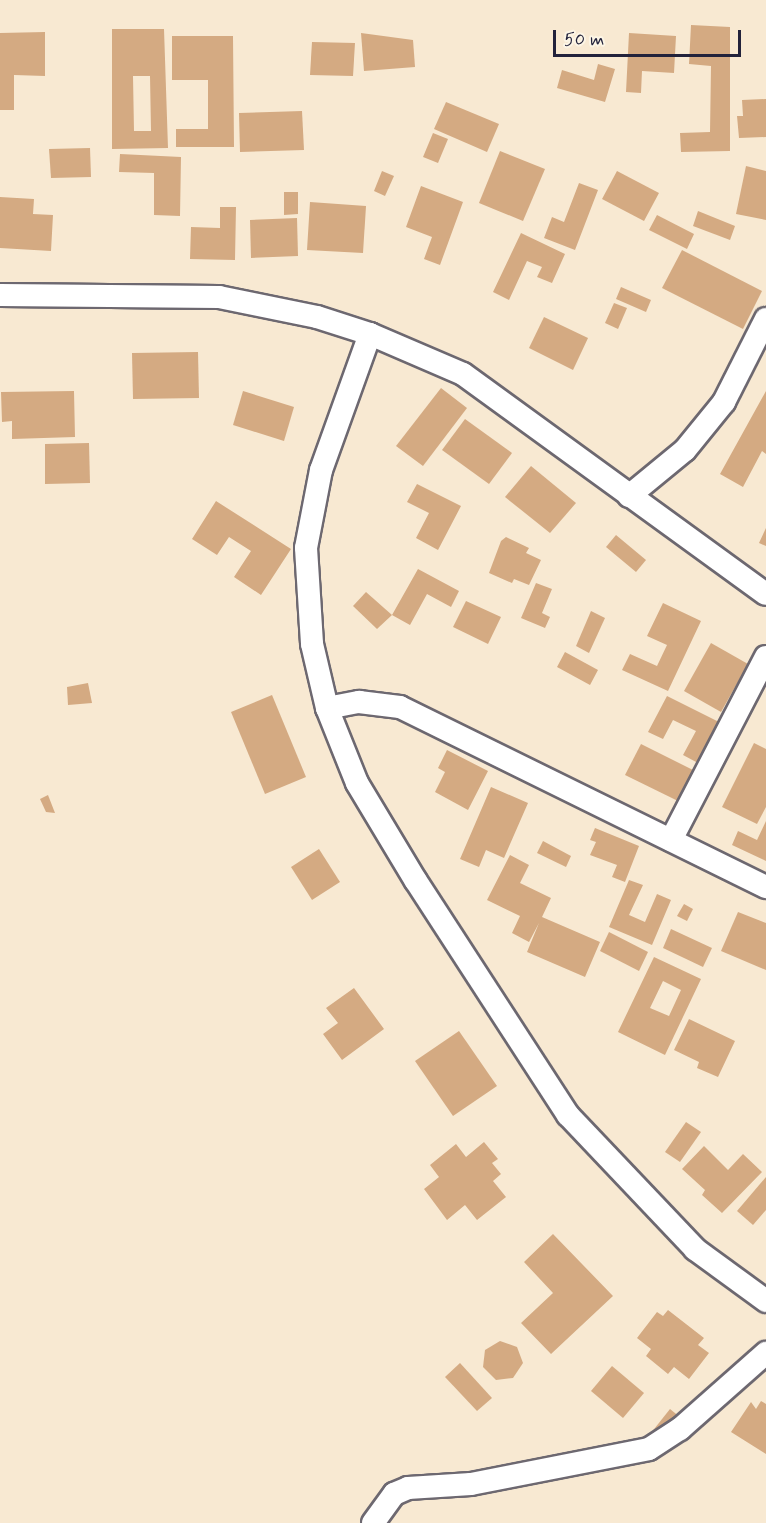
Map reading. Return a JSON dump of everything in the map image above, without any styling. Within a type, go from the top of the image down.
[{"type":"street","points":[[0,295],[219,297],[317,317],[370,334],[463,374],[766,594]]},
{"type":"street","points":[[629,496],[685,450],[724,402],[766,319]]},
{"type":"street","points":[[370,334],[321,470],[306,548],[312,644],[327,708],[357,783],[568,1114],[695,1249],[766,1301]]},
{"type":"street","points":[[671,840],[766,657]]},
{"type":"street","points":[[327,708],[359,702],[400,707],[766,887]]},
{"type":"street","points":[[373,1523],[394,1494],[408,1488],[471,1484],[650,1449],[680,1430],[766,1353]]},
{"type":"building","points":[[691,25],[730,27],[730,151],[681,152],[680,133],[710,132],[711,66],[689,64]]},
{"type":"building","points":[[112,29],[164,29],[168,148],[112,149]],"holes":[[[133,76],[150,76],[151,131],[134,131]]]},
{"type":"building","points":[[45,32],[45,76],[14,75],[14,110],[0,110],[0,33]]},
{"type":"building","points":[[361,33],[413,40],[415,67],[364,71]]},
{"type":"building","points":[[629,33],[676,36],[674,73],[642,71],[641,93],[626,92]]},
{"type":"building","points":[[172,36],[233,36],[234,147],[176,147],[176,129],[208,129],[208,80],[172,80]]},
{"type":"building","points":[[312,42],[355,43],[353,76],[310,75]]},
{"type":"building","points":[[598,64],[615,69],[605,102],[557,88],[562,70],[594,80]]},
{"type":"building","points":[[766,99],[766,137],[739,138],[737,116],[743,116],[742,100]]},
{"type":"building","points":[[446,102],[499,124],[487,152],[434,129]]},
{"type":"building","points":[[302,111],[304,150],[240,152],[239,113]]},
{"type":"building","points":[[433,133],[448,139],[438,163],[423,157]]},
{"type":"building","points":[[90,148],[91,177],[51,178],[49,149]]},
{"type":"building","points":[[500,151],[545,169],[523,221],[479,203]]},
{"type":"building","points":[[120,154],[181,157],[180,216],[154,215],[154,173],[119,172]]},
{"type":"building","points":[[746,166],[766,171],[766,220],[736,214]]},
{"type":"building","points":[[382,171],[394,176],[385,196],[374,191]]},
{"type":"building","points":[[617,171],[659,193],[644,221],[602,199]]},
{"type":"building","points":[[579,183],[598,190],[575,250],[544,238],[552,217],[564,222]]},
{"type":"building","points":[[421,186],[463,202],[440,265],[424,259],[432,237],[406,227]]},
{"type":"building","points":[[284,192],[298,192],[298,214],[284,215]]},
{"type":"building","points":[[0,197],[34,199],[33,214],[53,215],[51,251],[0,248]]},
{"type":"building","points":[[310,202],[366,206],[363,253],[307,250]]},
{"type":"building","points":[[220,207],[236,207],[235,260],[190,259],[191,227],[220,228]]},
{"type":"building","points":[[698,211],[735,226],[730,240],[693,226]]},
{"type":"building","points":[[657,215],[694,234],[687,249],[649,230]]},
{"type":"building","points":[[297,218],[298,256],[251,258],[250,220]]},
{"type":"building","points":[[521,233],[565,254],[552,283],[537,277],[542,267],[527,261],[509,300],[493,292]]},
{"type":"building","points":[[682,250],[762,291],[743,329],[662,288]]},
{"type":"building","points":[[621,287],[651,300],[646,312],[616,299]]},
{"type":"building","points":[[614,303],[627,308],[618,329],[605,323]]},
{"type":"building","points":[[544,317],[588,338],[573,370],[529,348]]},
{"type":"building","points":[[198,352],[199,398],[133,399],[132,353]]},
{"type":"building","points":[[441,388],[467,408],[423,466],[396,446]]},
{"type":"building","points":[[74,391],[75,437],[12,439],[12,421],[2,422],[1,392]]},
{"type":"building","points":[[243,391],[294,407],[284,441],[233,425]]},
{"type":"building","points":[[766,391],[766,454],[762,451],[743,487],[720,474]]},
{"type":"building","points":[[465,419],[512,453],[489,484],[442,450]]},
{"type":"building","points":[[89,443],[90,483],[45,484],[45,444]]},
{"type":"building","points":[[531,466],[576,503],[550,533],[505,497]]},
{"type":"building","points":[[417,484],[461,506],[438,550],[416,538],[429,513],[407,502]]},
{"type":"building","points":[[216,501],[291,549],[261,595],[234,577],[251,551],[229,537],[217,555],[192,539]]},
{"type":"building","points":[[766,528],[766,546],[759,543]]},
{"type":"building","points":[[616,535],[646,560],[636,572],[606,547]]},
{"type":"building","points":[[506,537],[529,548],[526,553],[541,560],[529,585],[514,579],[512,583],[489,573],[501,541]]},
{"type":"building","points":[[418,569],[459,591],[451,607],[427,594],[410,625],[392,615]]},
{"type":"building","points":[[536,583],[552,589],[542,613],[550,617],[545,628],[521,618]]},
{"type":"building","points":[[366,592],[392,615],[377,629],[353,606]]},
{"type":"building","points":[[466,601],[501,617],[488,644],[453,627]]},
{"type":"building","points":[[663,603],[701,621],[668,691],[622,670],[630,654],[657,666],[667,645],[647,636]]},
{"type":"building","points":[[591,611],[605,618],[589,653],[576,646]]},
{"type":"building","points":[[711,643],[748,664],[721,712],[684,691]]},
{"type":"building","points":[[565,652],[598,670],[590,685],[557,667]]},
{"type":"building","points":[[88,683],[92,703],[68,705],[67,687]]},
{"type":"building","points":[[272,695],[306,777],[265,794],[231,712]]},
{"type":"building","points":[[667,696],[719,722],[698,763],[683,755],[696,731],[673,720],[663,739],[648,732]]},
{"type":"building","points":[[754,743],[766,749],[766,807],[757,824],[722,807]]},
{"type":"building","points":[[641,744],[693,770],[678,801],[625,775]]},
{"type":"building","points":[[447,750],[488,771],[468,810],[435,792],[445,772],[438,768]]},
{"type":"building","points":[[491,787],[528,803],[504,858],[486,850],[479,867],[460,859]]},
{"type":"building","points":[[48,795],[55,813],[46,812],[40,799]]},
{"type":"building","points":[[766,821],[766,861],[732,845],[738,831],[757,840]]},
{"type":"building","points":[[595,828],[639,846],[625,882],[612,877],[617,865],[590,855],[596,842],[590,840]]},
{"type":"building","points":[[543,841],[571,856],[566,867],[537,853]]},
{"type":"building","points":[[319,849],[340,882],[312,900],[291,867]]},
{"type":"building","points":[[510,855],[529,865],[520,883],[551,898],[542,917],[600,942],[585,977],[527,952],[539,923],[529,942],[512,933],[520,916],[487,900]]},
{"type":"building","points":[[629,880],[643,885],[629,915],[645,922],[657,894],[671,900],[652,945],[609,927]]},
{"type":"building","points":[[684,904],[693,909],[687,921],[677,916]]},
{"type":"building","points":[[738,912],[766,923],[766,970],[721,951]]},
{"type":"building","points":[[671,929],[712,948],[703,967],[663,948]]},
{"type":"building","points":[[609,932],[648,952],[639,971],[600,951]]},
{"type":"building","points":[[654,957],[701,979],[665,1055],[618,1032]],"holes":[[[663,981],[681,990],[669,1016],[650,1008]]]},
{"type":"building","points":[[354,988],[384,1029],[342,1060],[323,1034],[338,1023],[326,1008]]},
{"type":"building","points":[[689,1019],[735,1041],[718,1077],[697,1068],[699,1062],[674,1050]]},
{"type":"building","points":[[459,1031],[497,1086],[453,1116],[415,1061]]},
{"type":"building","points":[[686,1122],[701,1132],[680,1162],[665,1152]]},
{"type":"building","points":[[484,1142],[498,1159],[492,1163],[501,1174],[493,1181],[506,1197],[477,1220],[465,1205],[447,1220],[424,1189],[439,1177],[430,1165],[456,1144],[466,1157]]},
{"type":"building","points":[[704,1146],[728,1170],[743,1154],[762,1172],[722,1213],[702,1195],[705,1190],[682,1169]]},
{"type":"building","points":[[766,1177],[766,1210],[753,1225],[737,1211]]},
{"type":"building","points":[[553,1234],[613,1296],[551,1354],[521,1323],[553,1293],[524,1262]]},
{"type":"building","points":[[668,1310],[704,1338],[698,1345],[709,1353],[689,1379],[674,1367],[668,1374],[646,1356],[651,1349],[637,1338],[657,1312],[663,1316]]},
{"type":"building","points":[[500,1341],[517,1347],[523,1363],[513,1378],[496,1380],[483,1367],[485,1350]]},
{"type":"building","points":[[460,1363],[492,1398],[477,1411],[445,1377]]},
{"type":"building","points":[[612,1366],[644,1393],[623,1418],[591,1391]]},
{"type":"building","points":[[761,1401],[766,1404],[766,1454],[731,1432],[751,1402],[756,1409]]},
{"type":"building","points":[[670,1409],[686,1422],[647,1438]]}]
